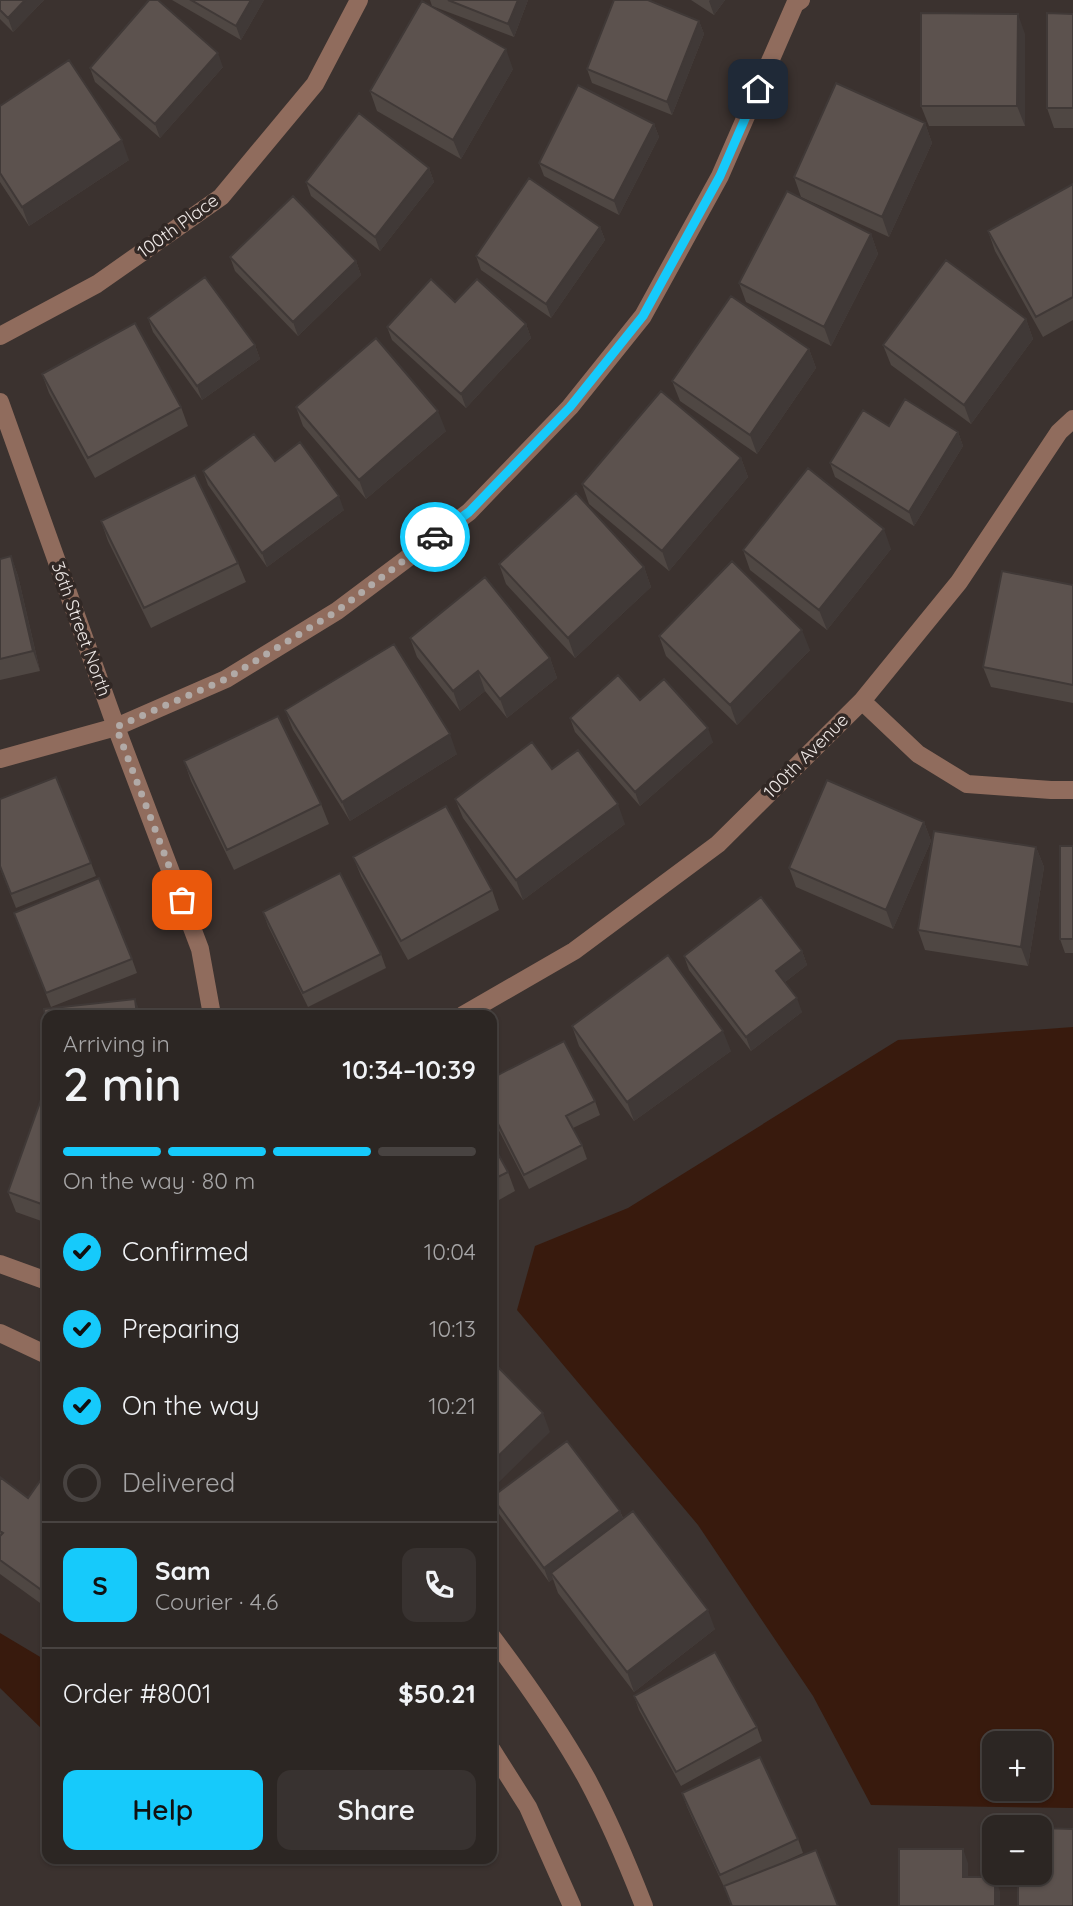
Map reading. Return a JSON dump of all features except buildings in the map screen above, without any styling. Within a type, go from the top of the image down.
[{"type":"street","name":"100th Place","points":[[0,336],[97,284],[221,197],[315,84],[359,0]]},
{"type":"street","points":[[0,759],[116,727],[226,679],[337,611],[469,512],[570,407],[643,316],[720,176],[794,4],[801,0]]},
{"type":"street","name":"36th Street North","points":[[0,402],[116,727],[201,949],[211,1010]]},
{"type":"street","name":"100th Avenue","points":[[472,1010],[574,951],[718,844],[862,701],[959,582],[1059,432],[1073,419]]},
{"type":"street","points":[[862,701],[918,754],[967,784],[1073,790]]},
{"type":"street","points":[[0,1264],[42,1279]]},
{"type":"street","points":[[0,1332],[42,1353]]},
{"type":"street","points":[[497,1644],[525,1681],[587,1780],[631,1871],[644,1906]]},
{"type":"street","points":[[497,1758],[528,1807],[566,1904]]},
{"type":"shaded area","points":[[1073,1027],[1073,1808],[871,1805],[813,1696],[698,1525],[517,1310],[535,1246],[628,1208],[898,1040]]},
{"type":"shaded area","points":[[0,1633],[42,1658],[42,1729],[0,1688]]},
{"type":"way so far","points":[[182,900],[116,727],[226,679],[337,611],[435,537]]},
{"type":"route","points":[[435,537],[469,512],[570,407],[643,316],[720,176],[758,89]]}]
